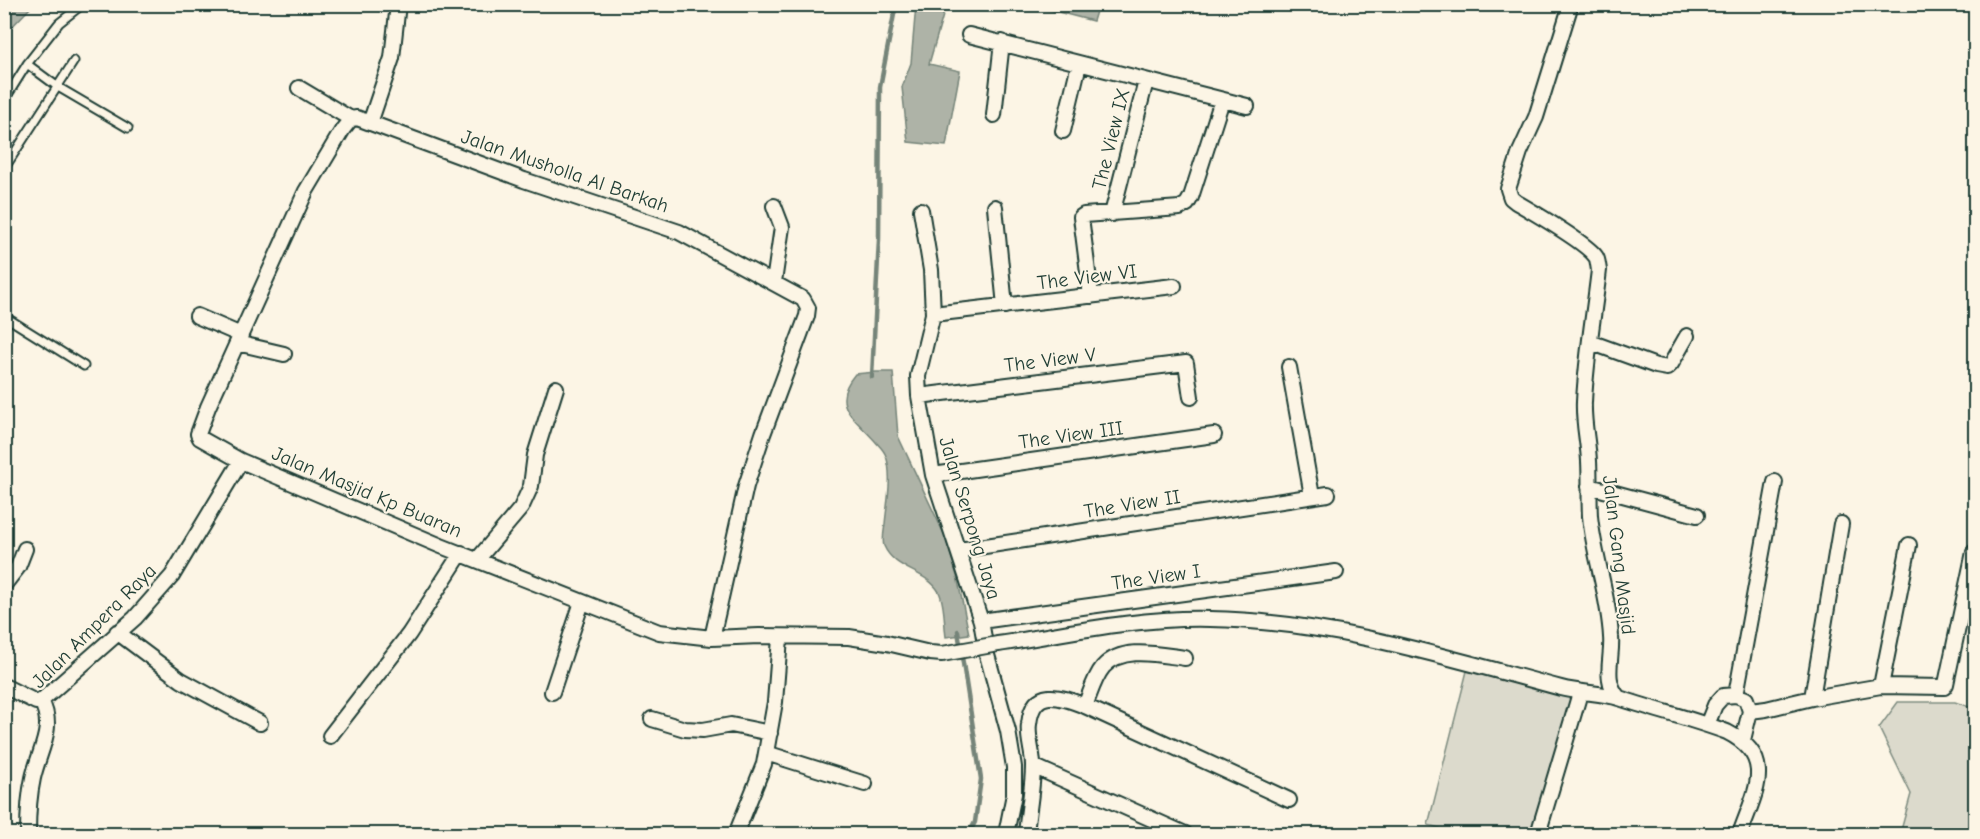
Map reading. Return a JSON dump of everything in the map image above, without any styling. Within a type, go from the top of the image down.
[{"type":"street","points":[[370,123],[392,58],[398,4]]},
{"type":"street","name":"Jalan Gang Masjid","points":[[1571,4],[1536,117],[1520,152],[1508,193],[1516,202],[1576,240],[1597,258],[1599,270],[1584,404],[1593,537],[1604,582],[1612,638],[1609,679],[1613,692],[1619,698]]},
{"type":"street","points":[[969,35],[1146,81]]},
{"type":"street","points":[[994,115],[1002,42]]},
{"type":"street","points":[[1063,131],[1079,64]]},
{"type":"street","name":"The View IX","points":[[1112,214],[1146,81],[1246,106]]},
{"type":"street","name":"Jalan Musholla Al Barkah","points":[[299,88],[351,119],[357,118],[524,180],[672,229],[803,298],[808,308],[807,316],[746,486],[712,638]]},
{"type":"street","name":"The View IX","points":[[1091,296],[1080,220],[1084,215],[1180,208],[1186,204],[1191,197],[1222,100]]},
{"type":"street","points":[[242,460],[200,438],[198,434],[208,406],[306,191],[351,119]]},
{"type":"street","points":[[774,206],[782,227],[774,282]]},
{"type":"street","points":[[995,207],[1005,306]]},
{"type":"street","name":"Jalan Serpong Jaya","points":[[921,210],[931,270],[933,314],[918,376],[919,396],[933,475],[981,621],[987,655],[1008,731],[1014,767],[1014,794],[1006,834]]},
{"type":"street","name":"The View VI","points":[[933,314],[1174,286]]},
{"type":"street","points":[[197,316],[239,339],[284,354]]},
{"type":"street","points":[[1590,342],[1663,368],[1671,364],[1687,336]]},
{"type":"street","name":"The View V","points":[[919,396],[1186,363],[1191,397]]},
{"type":"street","points":[[1289,367],[1312,496]]},
{"type":"street","name":"Jalan Masjid Kp Buaran","points":[[477,560],[521,508],[531,486],[535,455],[556,388]]},
{"type":"street","name":"The View III","points":[[933,475],[1214,435]]},
{"type":"street","name":"Jalan Masjid Kp Buaran","points":[[242,460],[477,560],[659,632],[712,638],[849,637],[942,654],[1125,624],[1169,620],[1248,620],[1348,634],[1397,644],[1580,693],[1619,698],[1707,725],[1743,740]]},
{"type":"street","name":"Jalan Ampera Raya","points":[[28,834],[33,778],[49,721],[41,701],[135,618],[172,576],[242,460]]},
{"type":"street","points":[[1737,695],[1775,482]]},
{"type":"street","points":[[1590,486],[1697,515]]},
{"type":"street","name":"The View II","points":[[959,550],[1329,494]]},
{"type":"street","points":[[1812,698],[1841,524]]},
{"type":"street","points":[[1881,686],[1909,545]]},
{"type":"street","points":[[4,585],[18,567],[25,549]]},
{"type":"street","points":[[1750,711],[1881,686],[1940,687],[1946,684],[1974,552]]},
{"type":"street","points":[[330,736],[410,634],[461,553]]},
{"type":"street","name":"The View I","points":[[981,621],[1336,572]]},
{"type":"street","points":[[552,692],[582,602]]},
{"type":"street","points":[[117,632],[181,680],[260,723]]},
{"type":"street","points":[[736,834],[766,753],[775,702],[780,638]]},
{"type":"street","points":[[1085,706],[1097,677],[1103,667],[1112,661],[1135,653],[1185,658]]},
{"type":"street","points":[[4,686],[36,702],[41,701]]},
{"type":"street","points":[[1538,834],[1580,693]]},
{"type":"street","points":[[1707,725],[1715,705],[1723,696],[1737,695],[1746,699],[1750,711],[1743,740],[1751,748],[1759,767],[1758,779],[1740,834]]},
{"type":"street","points":[[1026,834],[1033,766],[1029,724],[1034,708],[1042,698],[1054,696],[1085,706],[1289,801]]},
{"type":"street","points":[[652,719],[685,729],[703,730],[731,725],[770,733]]},
{"type":"street","points":[[766,753],[866,784]]},
{"type":"street","points":[[1033,766],[1185,834]]},
{"type":"lane","points":[[4,101],[27,64],[59,23],[83,4]]},
{"type":"lane","points":[[4,169],[74,62]]},
{"type":"lane","points":[[27,64],[58,87],[128,128]]},
{"type":"lane","points":[[4,316],[84,366]]},
{"type":"shaded area","points":[[4,5],[33,5],[5,34]]},
{"type":"shaded area","points":[[916,5],[946,5],[929,64],[960,71],[946,146],[908,142],[902,87],[911,63]]},
{"type":"shaded area","points":[[1031,5],[1098,5],[1093,21]]},
{"type":"shaded area","points":[[893,372],[898,436],[945,536],[957,576],[969,634],[946,637],[939,592],[926,579],[895,561],[884,546],[883,535],[889,481],[886,456],[847,410],[844,402],[844,394],[855,374]]},
{"type":"shaded area","points":[[1467,671],[1572,698],[1533,834],[1461,834],[1428,825]]},
{"type":"shaded area","points":[[1898,702],[1955,702],[1975,709],[1975,834],[1900,834],[1911,794],[1879,728]]},
{"type":"waterway","points":[[872,377],[879,239],[880,87],[896,4]]},
{"type":"waterway","points":[[958,631],[981,779],[975,822],[969,834]]}]
